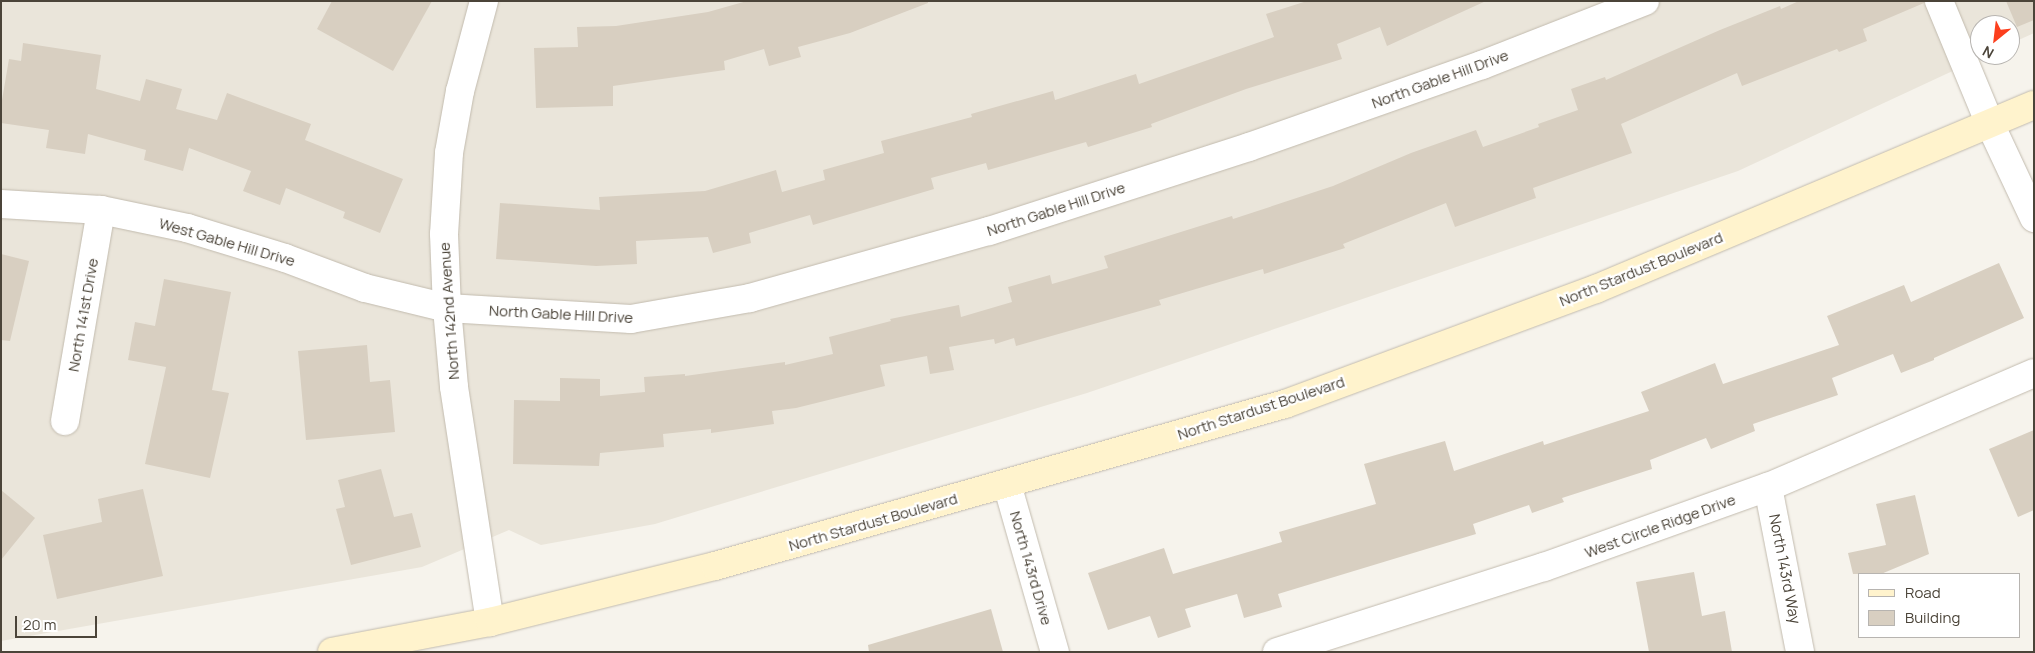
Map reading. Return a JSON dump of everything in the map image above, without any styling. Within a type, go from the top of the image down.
[{"type":"street","name":"North 142nd Avenue","points":[[484,1],[460,91],[449,153],[444,234],[447,308],[454,387],[490,622]]},
{"type":"street","name":"North Gable Hill Drive","points":[[447,308],[631,319],[750,298],[989,231],[1249,147],[1482,65],[1645,1]]},
{"type":"street","points":[[1939,1],[1990,124],[2034,218]]},
{"type":"street","name":"North Stardust Boulevard","points":[[332,652],[490,622],[715,566],[1007,484],[1294,400],[1596,289],[2034,105]]},
{"type":"street","name":"West Gable Hill Drive","points":[[1,204],[101,210],[188,228],[285,258],[365,288],[447,308]]},
{"type":"street","name":"North 141st Drive","points":[[65,421],[101,210]]},
{"type":"street","name":"West Circle Ridge Drive","points":[[1277,652],[1544,567],[1768,487],[2034,373]]},
{"type":"street","name":"North 143rd Drive","points":[[1007,484],[1055,652]]},
{"type":"street","name":"North 143rd Way","points":[[1768,487],[1800,652]]},
{"type":"shaded area","points":[[1,1],[2034,1],[2034,33],[2020,39],[2020,15],[1970,15],[1970,63],[1738,171],[1087,393],[655,524],[541,545],[509,530],[422,567],[1,641]]},
{"type":"building","points":[[332,1],[432,1],[393,71],[317,29]]},
{"type":"building","points":[[747,1],[928,1],[928,3],[850,33],[798,47],[801,57],[769,66],[764,49],[724,61],[725,70],[613,86],[613,106],[536,108],[534,48],[578,47],[577,27],[616,26],[708,12]]},
{"type":"building","points":[[1307,1],[1486,1],[1387,46],[1380,27],[1337,44],[1342,59],[1246,89],[1151,124],[1152,127],[1088,147],[1086,142],[988,170],[986,163],[931,178],[934,189],[813,225],[810,215],[749,233],[751,243],[713,253],[708,237],[636,241],[637,264],[596,266],[496,259],[500,203],[600,210],[599,197],[705,191],[776,170],[782,192],[825,180],[823,170],[884,153],[881,141],[972,117],[971,114],[1053,91],[1055,100],[1136,74],[1139,84],[1274,37],[1266,14]]},
{"type":"building","points":[[1799,1],[1924,1],[1924,3],[1863,29],[1867,41],[1839,52],[1837,49],[1742,86],[1737,73],[1621,124],[1632,153],[1533,188],[1536,198],[1455,227],[1446,203],[1343,244],[1345,248],[1264,274],[1263,269],[1159,300],[1161,305],[1016,346],[1014,338],[995,344],[994,339],[949,347],[954,370],[930,374],[927,356],[880,365],[885,386],[796,408],[772,411],[774,424],[711,433],[711,429],[663,434],[664,447],[600,453],[599,466],[513,464],[514,400],[560,401],[560,378],[600,379],[600,396],[645,392],[644,377],[685,374],[685,376],[785,362],[785,365],[833,354],[829,337],[891,321],[890,319],[959,305],[961,317],[1012,302],[1008,287],[1050,275],[1052,284],[1108,268],[1104,256],[1232,216],[1233,219],[1333,186],[1411,153],[1476,130],[1483,147],[1539,127],[1538,124],[1578,110],[1571,89],[1605,77],[1606,80],[1720,30],[1780,6],[1781,9]]},
{"type":"building","points":[[2006,1],[2034,1],[2034,20],[2020,26],[2020,15],[2012,15]]},
{"type":"building","points":[[23,43],[101,55],[96,89],[140,101],[146,79],[182,89],[176,109],[217,120],[227,93],[311,124],[305,140],[403,179],[380,233],[343,218],[345,212],[286,188],[280,205],[243,191],[251,171],[189,148],[183,171],[144,160],[146,150],[88,134],[85,154],[46,148],[49,130],[1,123],[1,106],[9,59],[21,61]]},
{"type":"building","points":[[1,254],[29,261],[10,341],[1,340]]},
{"type":"building","points":[[1999,263],[2024,318],[1934,358],[1934,360],[1901,373],[1893,354],[1832,378],[1838,395],[1753,424],[1755,431],[1711,449],[1706,438],[1650,460],[1652,469],[1562,498],[1564,502],[1532,513],[1529,505],[1473,524],[1476,534],[1278,594],[1282,607],[1244,618],[1237,594],[1185,609],[1191,627],[1158,638],[1150,616],[1108,630],[1088,573],[1164,548],[1173,574],[1282,542],[1279,532],[1376,504],[1364,464],[1445,441],[1454,471],[1543,441],[1544,445],[1649,411],[1641,392],[1715,363],[1723,384],[1839,345],[1827,316],[1904,285],[1911,302]]},
{"type":"building","points":[[164,279],[231,292],[212,390],[229,393],[210,478],[145,464],[166,367],[128,360],[135,322],[155,326]]},
{"type":"building","points":[[367,345],[370,382],[390,380],[395,432],[306,440],[298,351]]},
{"type":"building","points":[[2034,430],[2034,510],[2018,517],[1989,449]]},
{"type":"building","points":[[381,469],[394,517],[412,513],[421,547],[351,565],[336,509],[345,507],[338,480]]},
{"type":"building","points":[[143,489],[163,576],[57,599],[43,535],[102,522],[98,499]]},
{"type":"building","points":[[1,490],[35,518],[1,560]]},
{"type":"building","points":[[1915,495],[1929,554],[1883,573],[1853,574],[1848,553],[1886,545],[1876,504]]},
{"type":"building","points":[[1694,572],[1702,616],[1725,611],[1732,652],[1649,652],[1636,582]]},
{"type":"building","points":[[991,609],[1003,652],[869,652],[868,645]]}]
